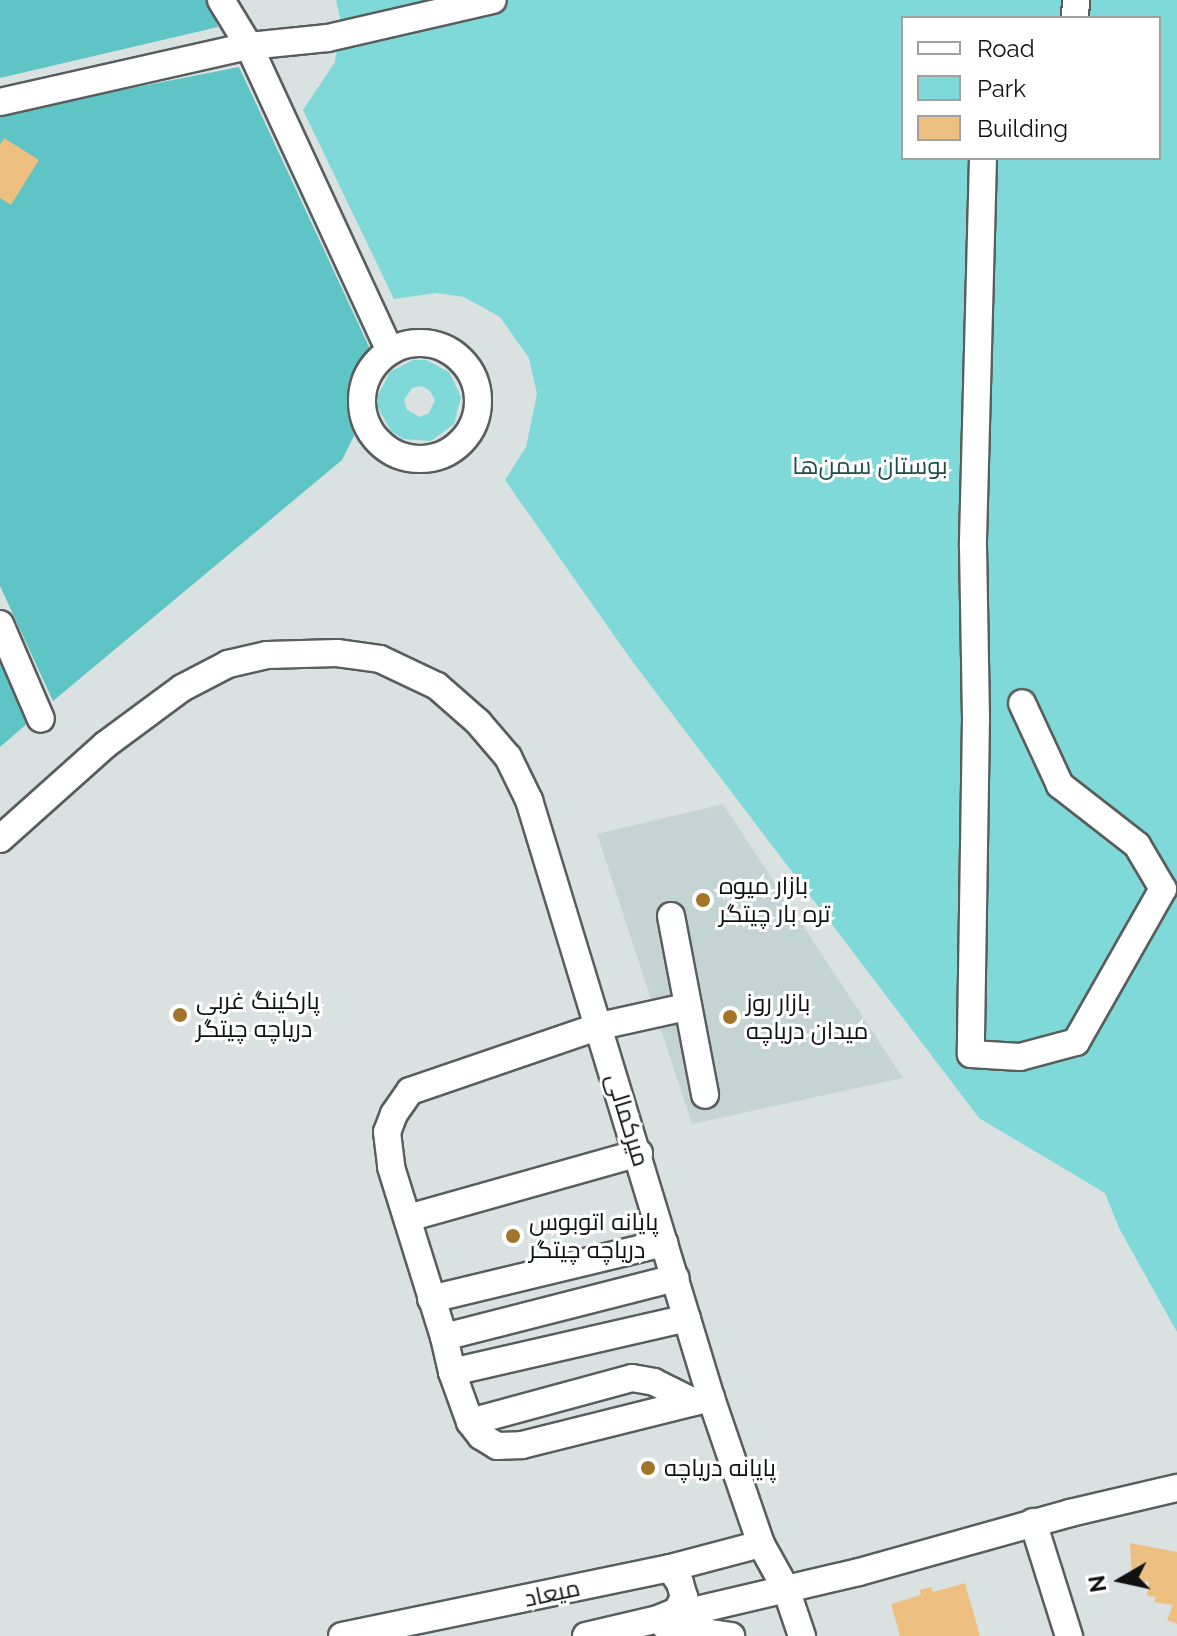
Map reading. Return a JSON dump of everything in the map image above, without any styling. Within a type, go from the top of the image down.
[{"type":"street","points":[[221,0],[249,46],[390,351]]},
{"type":"street","points":[[244,0],[249,46]]},
{"type":"street","points":[[0,102],[249,46],[328,38],[493,0]]},
{"type":"street","points":[[983,160],[973,546],[976,719],[971,1054],[1020,1057],[1076,1042],[1163,889],[1137,845],[1060,785],[1022,703]]},
{"type":"street","points":[[407,344],[435,346],[459,358],[470,373],[477,400],[472,427],[461,442],[446,453],[428,459],[409,459],[395,454],[373,436],[364,419],[361,400],[365,381],[374,364],[390,351],[407,344]]},
{"type":"street","points":[[0,624],[41,719]]},
{"type":"street","name":"میرکمالی","points":[[0,839],[105,745],[182,688],[228,664],[267,655],[337,653],[380,659],[437,686],[478,722],[508,757],[529,800],[676,1278],[703,1400],[761,1544],[786,1589],[802,1636]]},
{"type":"street","points":[[671,916],[705,1095]]},
{"type":"street","points":[[686,1007],[600,1026],[410,1091],[394,1114],[387,1132],[391,1167],[452,1372],[470,1422],[481,1436],[497,1446],[522,1445],[703,1400]]},
{"type":"street","points":[[408,1218],[639,1153]]},
{"type":"street","points":[[431,1299],[664,1243]]},
{"type":"street","points":[[444,1337],[676,1278]]},
{"type":"street","points":[[452,1372],[687,1318]]},
{"type":"street","points":[[470,1422],[632,1378],[654,1382],[703,1400]]},
{"type":"street","name":"میعاد","points":[[586,1636],[786,1589],[1033,1522],[1177,1488]]},
{"type":"street","points":[[1033,1522],[1069,1636]]},
{"type":"street","name":"میعاد","points":[[342,1636],[670,1568],[761,1544]]},
{"type":"street","points":[[650,1623],[677,1611],[684,1597],[680,1583],[670,1568]]},
{"type":"street","points":[[650,1623],[731,1636]]},
{"type":"shaded area","points":[[0,0],[207,0],[218,27],[0,78]]},
{"type":"shaded area","points":[[239,67],[370,349],[354,375],[348,405],[354,436],[342,460],[53,701],[0,586],[0,114]]},
{"type":"shaded area","points":[[0,657],[29,722],[0,747]]},
{"type":"shaded area","name":"بازار میوه تره بار چیتگر","points":[[723,804],[903,1078],[692,1124],[597,834]]},
{"type":"green space","name":"بوستان سمن‌ها","points":[[336,0],[1177,0],[1177,1332],[1119,1228],[1105,1193],[979,1118],[632,661],[505,480],[526,447],[537,394],[529,358],[500,317],[464,297],[437,293],[394,299],[303,110],[335,62],[341,23]]},
{"type":"green space","points":[[413,360],[426,360],[449,372],[461,397],[454,424],[431,441],[403,439],[391,431],[378,408],[378,395],[390,372]],"holes":[[[422,386],[430,391],[435,400],[429,413],[420,417],[407,410],[404,400],[412,388]]]},
{"type":"building","points":[[4,138],[39,160],[11,205],[0,198],[0,145]]},
{"type":"building","points":[[1130,1543],[1177,1552],[1177,1624],[1167,1620],[1173,1605],[1154,1602],[1156,1597],[1147,1596],[1149,1582],[1132,1580]]},
{"type":"building","points":[[965,1583],[980,1636],[900,1636],[891,1604],[921,1595],[919,1590],[931,1587],[933,1592]]},
{"type":"place","name":"بازار میوه تره بار چیتگر","points":[[703,900]]},
{"type":"place","name":"پارکینگ غربی دریاچه چیتگر","points":[[180,1015]]},
{"type":"place","name":"بازار روز میدان دریاچه","points":[[730,1017]]},
{"type":"place","name":"پایانه اتوبوس دریاچه چیتگر","points":[[513,1236]]},
{"type":"place","name":"پایانه دریاچه","points":[[648,1468]]}]
